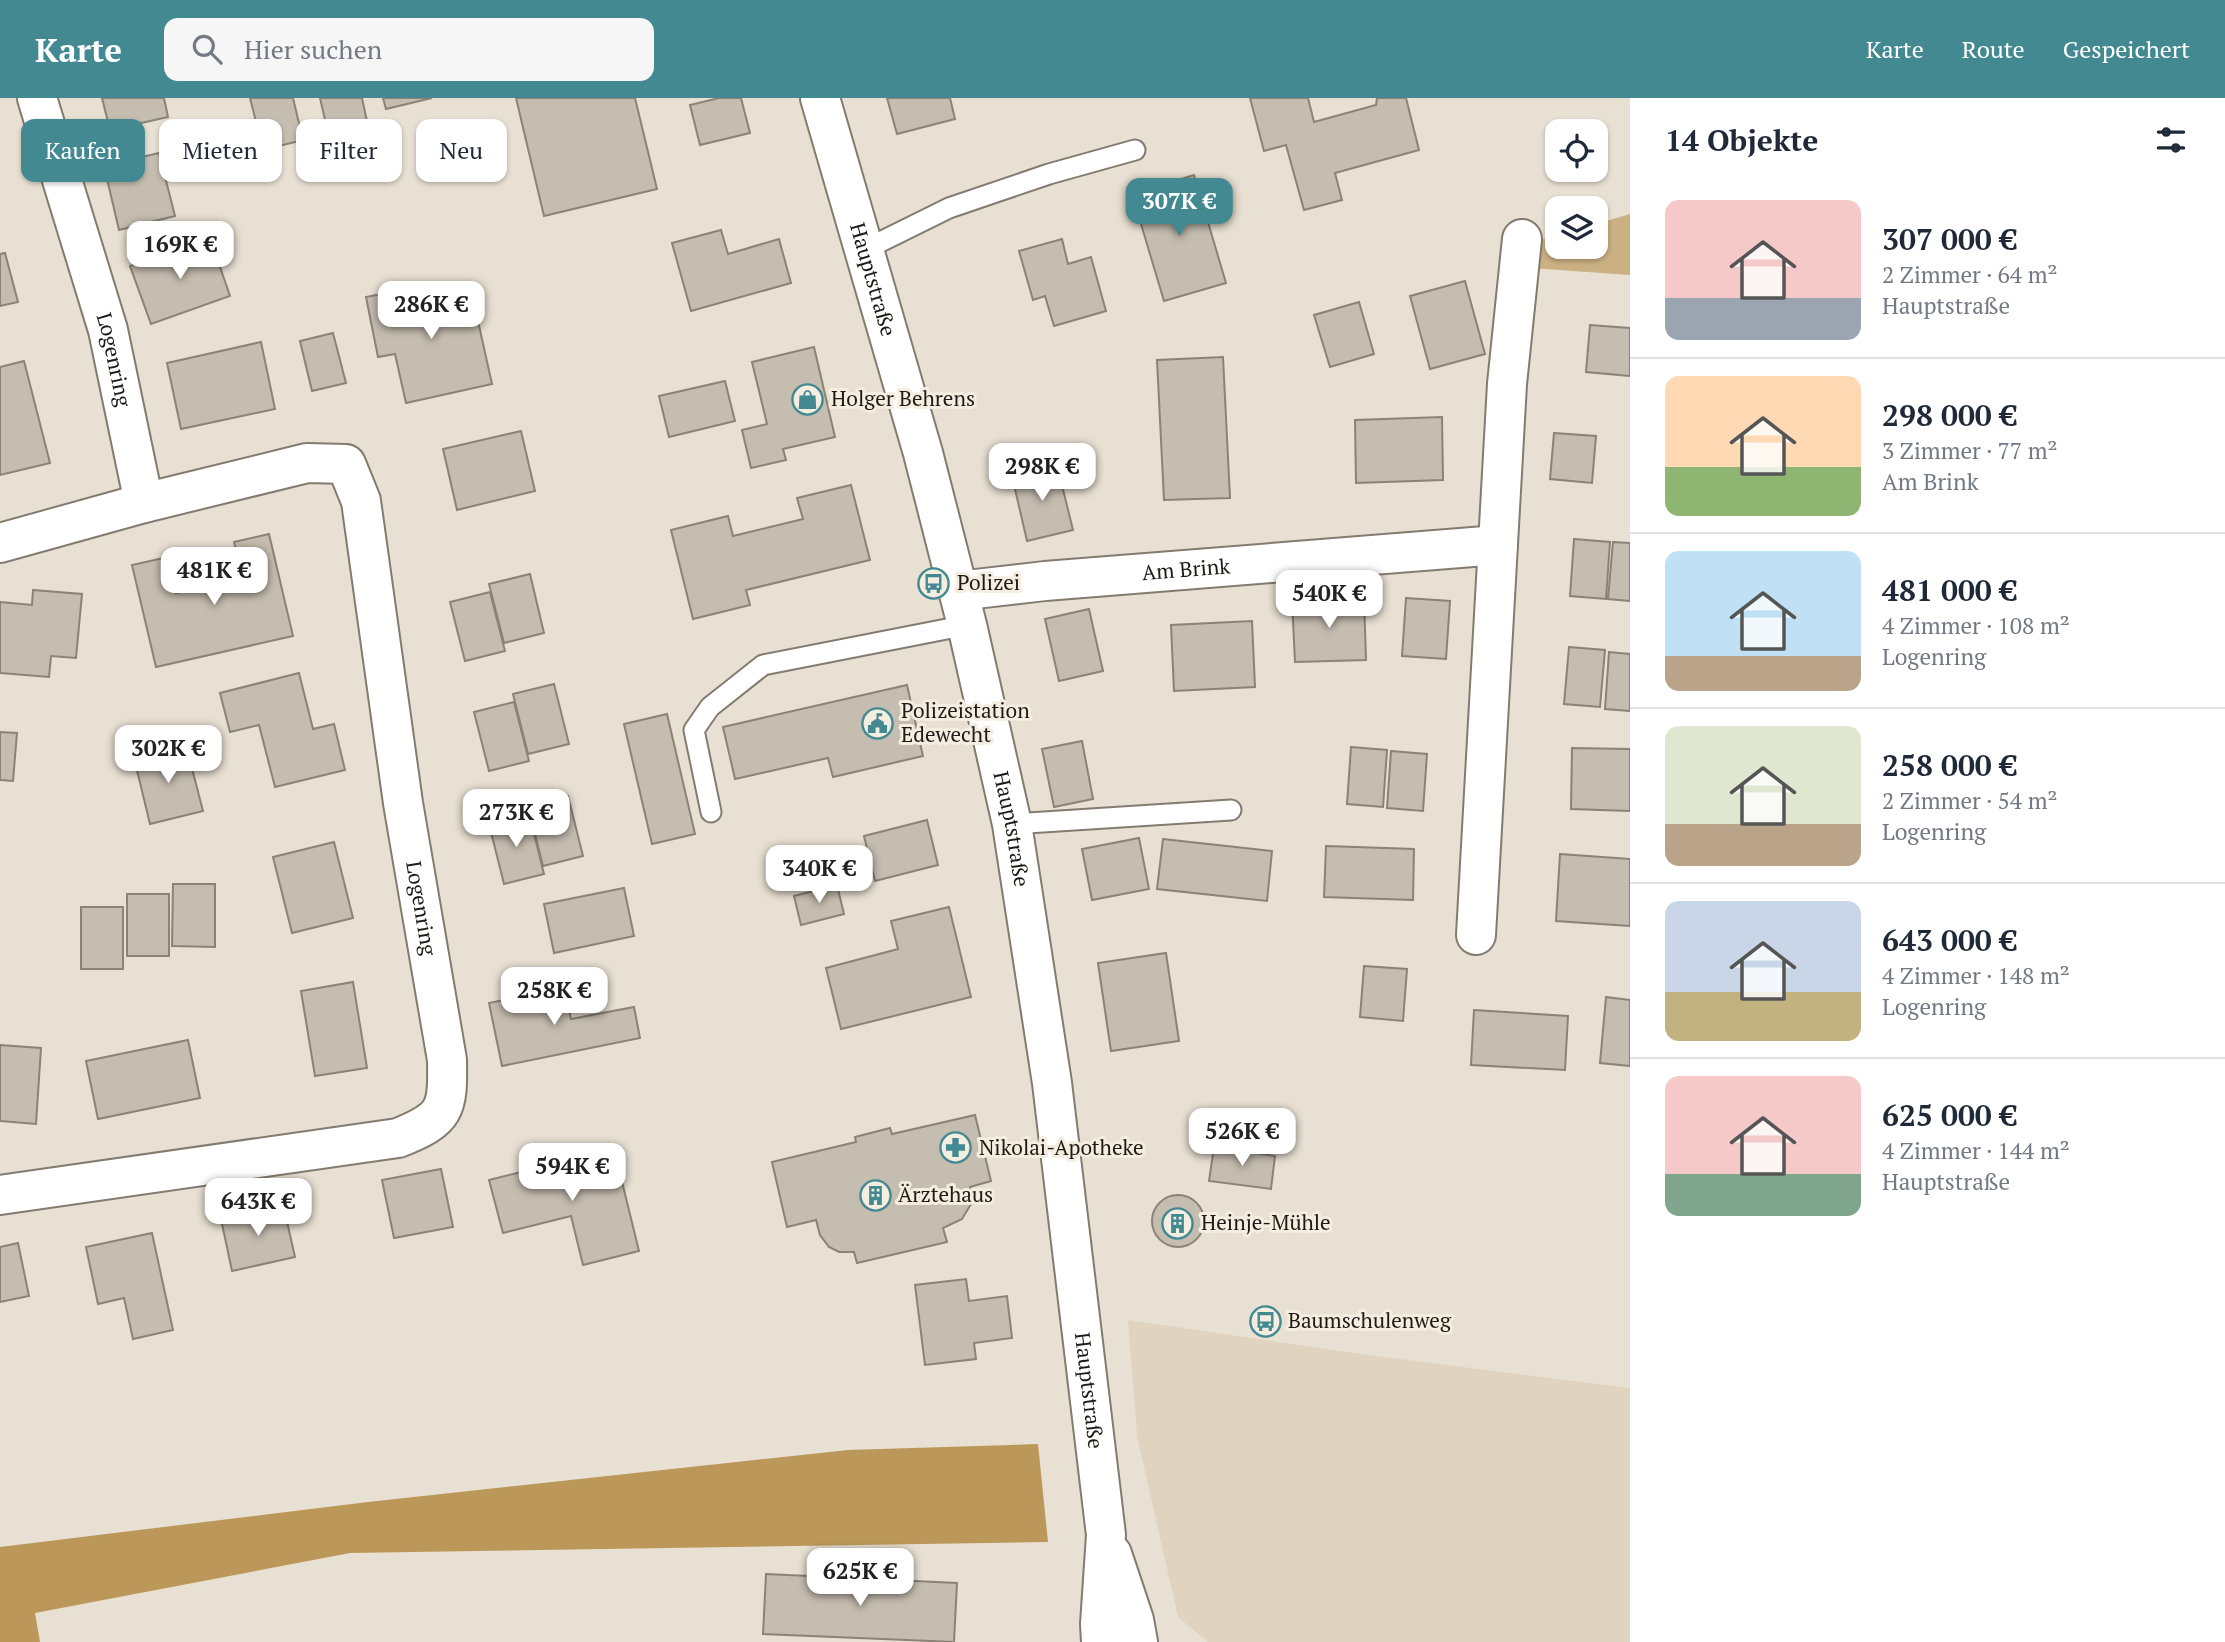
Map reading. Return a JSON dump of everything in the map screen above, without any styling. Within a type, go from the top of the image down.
[{"type":"street","name":"Logenring","points":[[37,98],[108,330],[144,503]]},
{"type":"street","name":"Hauptstraße","points":[[820,98],[923,453],[1012,824],[1052,1083],[1106,1535],[1101,1642]]},
{"type":"street","points":[[1476,935],[1507,384],[1522,239]]},
{"type":"street","name":"Logenring","points":[[0,542],[307,463],[346,464],[361,501],[403,803],[447,1059],[448,1090],[440,1116],[422,1129],[398,1138],[0,1195]]},
{"type":"street","name":"Am Brink","points":[[962,608],[1045,581],[1498,545]]},
{"type":"street","name":"Hauptstraße","points":[[1106,1535],[1134,1620],[1138,1642]]},
{"type":"lane","points":[[864,250],[949,208],[1049,174],[1135,149]]},
{"type":"lane","points":[[711,812],[694,730],[710,707],[763,665],[962,608]]},
{"type":"lane","points":[[1012,824],[1231,810]]},
{"type":"shaded area","points":[[1630,214],[1630,275],[1531,268],[1532,243],[1545,239],[1545,259],[1608,259],[1608,220]]},
{"type":"shaded area","points":[[1128,1320],[1368,1355],[1630,1388],[1630,1642],[1208,1642],[1178,1617],[1137,1436]]},
{"type":"shaded area","points":[[1038,1444],[1048,1542],[350,1553],[35,1613],[40,1642],[0,1642],[0,1547],[368,1502],[848,1450]]},
{"type":"building","points":[[102,98],[164,98],[168,117],[145,122],[145,119],[107,119]]},
{"type":"building","points":[[250,98],[293,98],[298,119],[296,142],[282,145],[282,119],[255,119]]},
{"type":"building","points":[[320,98],[362,98],[366,119],[325,119]]},
{"type":"building","points":[[383,98],[432,98],[386,109]]},
{"type":"building","points":[[516,98],[635,98],[657,189],[544,216]]},
{"type":"building","points":[[719,98],[741,98],[750,133],[700,145],[690,105]]},
{"type":"building","points":[[887,98],[950,98],[955,119],[897,134]]},
{"type":"building","points":[[1250,98],[1308,98],[1314,122],[1376,105],[1377,98],[1406,98],[1419,150],[1335,173],[1342,200],[1304,210],[1286,145],[1264,151]]},
{"type":"building","points":[[159,153],[159,182],[166,182],[175,216],[119,230],[108,182],[145,182],[145,156]]},
{"type":"building","points":[[1194,175],[1226,283],[1164,301],[1132,194]]},
{"type":"building","points":[[721,230],[728,254],[779,239],[791,283],[691,311],[672,243]]},
{"type":"building","points":[[210,238],[230,296],[151,324],[130,266]]},
{"type":"building","points":[[1062,239],[1068,264],[1091,257],[1106,311],[1054,326],[1045,296],[1033,300],[1019,251]]},
{"type":"building","points":[[5,253],[18,302],[0,306],[0,254]]},
{"type":"building","points":[[1465,281],[1485,354],[1430,369],[1410,296]]},
{"type":"building","points":[[470,285],[492,384],[406,403],[395,354],[378,357],[366,297],[413,288],[415,297]]},
{"type":"building","points":[[1359,302],[1374,354],[1330,367],[1314,315]]},
{"type":"building","points":[[1590,325],[1630,328],[1630,376],[1586,372]]},
{"type":"building","points":[[333,333],[346,383],[312,391],[300,341]]},
{"type":"building","points":[[261,342],[275,409],[181,429],[167,363]]},
{"type":"building","points":[[814,347],[835,437],[783,449],[786,460],[751,468],[742,430],[767,424],[752,362]]},
{"type":"building","points":[[1223,357],[1230,498],[1164,500],[1157,360]]},
{"type":"building","points":[[24,361],[50,463],[0,475],[0,367]]},
{"type":"building","points":[[725,381],[735,421],[669,437],[659,396]]},
{"type":"building","points":[[1442,417],[1443,480],[1356,483],[1355,420]]},
{"type":"building","points":[[521,431],[535,491],[457,510],[443,449]]},
{"type":"building","points":[[1554,433],[1596,436],[1592,483],[1550,479]]},
{"type":"building","points":[[1057,465],[1073,530],[1027,541],[1012,476]]},
{"type":"building","points":[[851,485],[870,560],[746,590],[750,605],[693,619],[671,530],[728,516],[733,536],[803,519],[797,498]]},
{"type":"building","points":[[269,534],[293,636],[156,667],[132,565],[168,557],[176,593],[243,578],[234,542]]},
{"type":"building","points":[[1574,539],[1610,542],[1606,599],[1570,596]]},
{"type":"building","points":[[1613,542],[1630,543],[1630,601],[1608,599]]},
{"type":"building","points":[[530,574],[544,633],[504,643],[489,584]]},
{"type":"building","points":[[33,590],[82,594],[76,658],[51,656],[49,677],[0,673],[0,602],[32,605]]},
{"type":"building","points":[[490,592],[505,651],[465,661],[450,602]]},
{"type":"building","points":[[1364,598],[1366,660],[1295,662],[1292,601]]},
{"type":"building","points":[[1406,598],[1450,601],[1446,659],[1402,656]]},
{"type":"building","points":[[1089,609],[1103,671],[1059,681],[1045,619]]},
{"type":"building","points":[[1252,621],[1255,687],[1174,691],[1171,625]]},
{"type":"building","points":[[1569,647],[1605,650],[1600,707],[1564,704]]},
{"type":"building","points":[[1609,652],[1630,654],[1630,711],[1605,709]]},
{"type":"building","points":[[299,673],[313,729],[334,724],[345,770],[275,787],[259,725],[230,732],[220,693]]},
{"type":"building","points":[[554,684],[569,744],[528,754],[513,694]]},
{"type":"building","points":[[907,685],[923,756],[833,777],[828,758],[735,779],[723,727]]},
{"type":"building","points":[[514,702],[529,761],[489,771],[474,712]]},
{"type":"building","points":[[667,714],[695,834],[652,844],[624,724]]},
{"type":"building","points":[[0,732],[17,733],[13,781],[0,780]]},
{"type":"building","points":[[1082,741],[1093,799],[1054,807],[1042,749]]},
{"type":"building","points":[[186,745],[203,811],[150,824],[134,758]]},
{"type":"building","points":[[1351,747],[1387,750],[1383,807],[1347,804]]},
{"type":"building","points":[[1572,748],[1630,749],[1630,811],[1571,809]]},
{"type":"building","points":[[1391,751],[1427,754],[1423,811],[1387,808]]},
{"type":"building","points":[[568,796],[583,856],[543,866],[528,806]]},
{"type":"building","points":[[529,814],[544,874],[504,884],[489,824]]},
{"type":"building","points":[[927,820],[938,865],[875,881],[864,836]]},
{"type":"building","points":[[1139,838],[1149,889],[1092,900],[1082,849]]},
{"type":"building","points":[[1163,839],[1272,851],[1267,901],[1157,889]]},
{"type":"building","points":[[334,842],[353,918],[292,933],[273,857]]},
{"type":"building","points":[[1326,846],[1414,849],[1413,900],[1324,897]]},
{"type":"building","points":[[1560,854],[1630,859],[1630,926],[1556,921]]},
{"type":"building","points":[[173,884],[215,884],[215,947],[172,946]]},
{"type":"building","points":[[837,885],[844,914],[801,925],[794,896]]},
{"type":"building","points":[[624,888],[634,936],[554,953],[544,904]]},
{"type":"building","points":[[127,894],[169,894],[169,956],[127,956]]},
{"type":"building","points":[[81,907],[123,907],[123,969],[81,969]]},
{"type":"building","points":[[949,907],[971,997],[841,1029],[826,968],[898,949],[891,921]]},
{"type":"building","points":[[1166,953],[1179,1041],[1111,1051],[1098,963]]},
{"type":"building","points":[[1364,966],[1407,969],[1403,1021],[1360,1017]]},
{"type":"building","points":[[353,982],[367,1068],[315,1076],[301,991]]},
{"type":"building","points":[[564,988],[571,1019],[634,1007],[640,1038],[502,1066],[489,1003]]},
{"type":"building","points":[[1606,997],[1630,1000],[1630,1066],[1600,1063]]},
{"type":"building","points":[[1474,1010],[1568,1016],[1565,1070],[1471,1065]]},
{"type":"building","points":[[188,1040],[200,1098],[98,1119],[86,1061]]},
{"type":"building","points":[[0,1045],[41,1048],[36,1124],[0,1121]]},
{"type":"building","name":"Ärztehaus","points":[[975,1115],[991,1181],[970,1187],[971,1204],[962,1219],[943,1228],[947,1242],[857,1263],[854,1252],[839,1252],[829,1247],[820,1235],[816,1220],[787,1227],[772,1162],[856,1142],[855,1137],[890,1128],[892,1134]]},
{"type":"building","points":[[1214,1147],[1275,1156],[1271,1189],[1209,1181]]},
{"type":"building","points":[[614,1149],[639,1251],[583,1265],[571,1216],[503,1233],[489,1180]]},
{"type":"building","points":[[441,1169],[453,1227],[394,1238],[382,1180]]},
{"type":"building","name":"Heinje-Mühle","points":[[1178,1195],[1188,1197],[1196,1203],[1202,1211],[1202,1231],[1196,1239],[1188,1245],[1178,1247],[1168,1245],[1160,1239],[1154,1231],[1152,1221],[1154,1211],[1160,1203],[1168,1197]]},
{"type":"building","points":[[283,1204],[295,1257],[232,1271],[221,1219]]},
{"type":"building","points":[[152,1233],[173,1330],[133,1339],[124,1298],[98,1304],[86,1247]]},
{"type":"building","points":[[18,1243],[29,1296],[0,1302],[0,1247]]},
{"type":"building","points":[[966,1279],[969,1301],[1007,1296],[1012,1338],[974,1343],[976,1359],[925,1365],[915,1285]]},
{"type":"building","points":[[766,1574],[957,1583],[954,1642],[763,1634]]},
{"type":"place","name":"Holger Behrens","points":[[808,399]]},
{"type":"place","name":"Polizei","points":[[934,583]]},
{"type":"place","name":"Polizeistation Edewecht","points":[[878,723]]},
{"type":"place","name":"Nikolai-Apotheke","points":[[956,1148]]},
{"type":"place","name":"Ärztehaus","points":[[875,1195]]},
{"type":"place","name":"Heinje-Mühle","points":[[1178,1223]]},
{"type":"place","name":"Baumschulenweg","points":[[1265,1321]]}]
